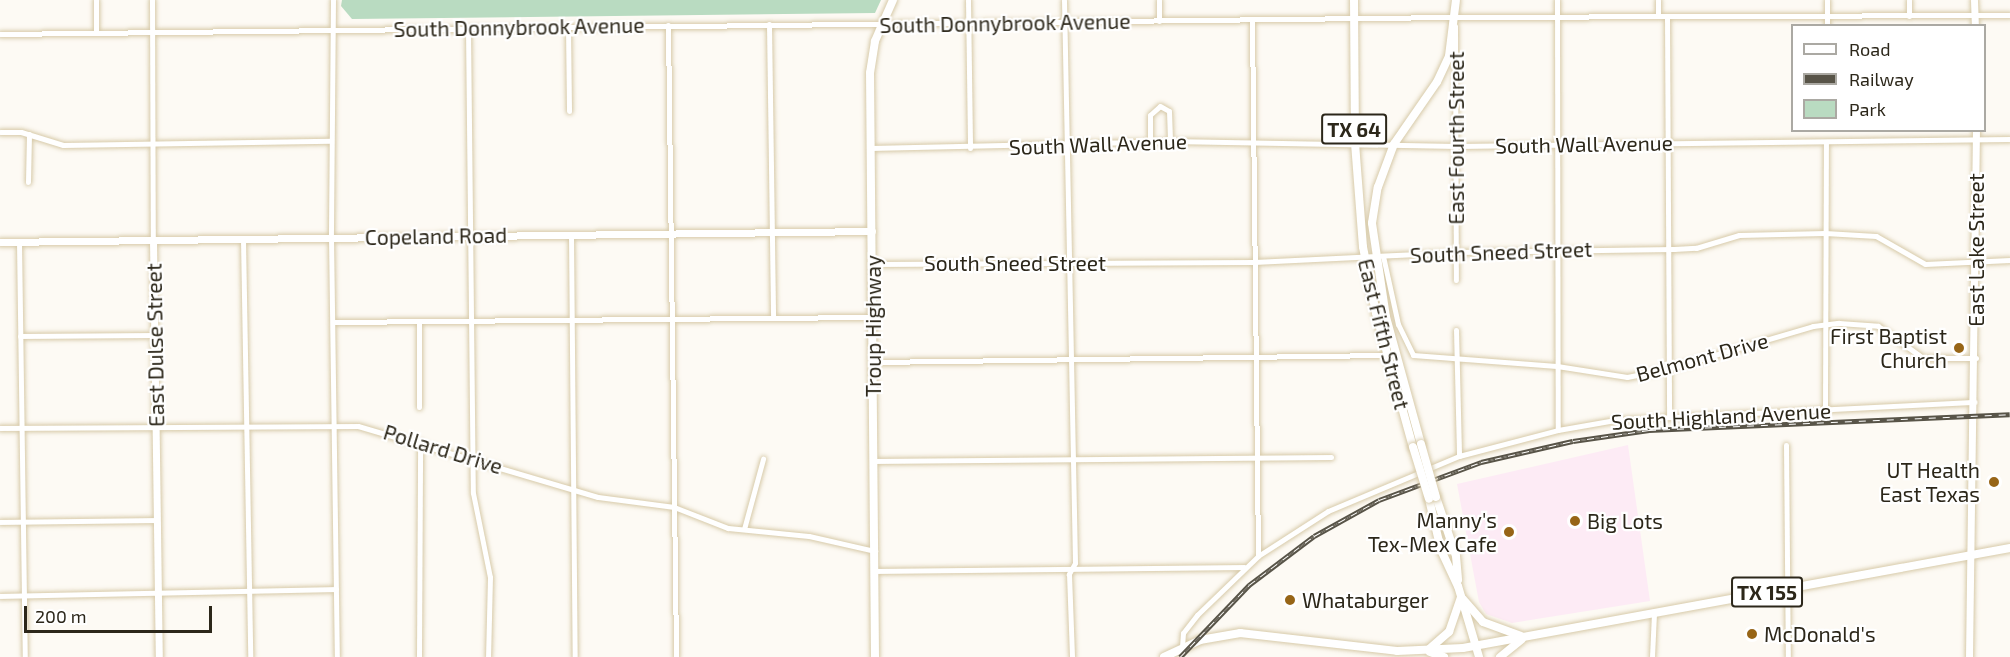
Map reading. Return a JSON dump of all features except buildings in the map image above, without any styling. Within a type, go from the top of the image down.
[{"type":"main road","name":"Troup Highway","points":[[875,657],[873,264],[870,148],[872,55],[893,0]]},
{"type":"main road","name":"East Fifth Street","points":[[1354,0],[1354,143],[1390,337],[1417,446]]},
{"type":"main road","name":"East Fourth Street","points":[[1394,144],[1442,72],[1455,21],[1456,0]]},
{"type":"main road","name":"East Fifth Street","points":[[1394,144],[1376,195],[1374,257],[1386,355],[1417,446]]},
{"type":"main road","name":"TX 64","points":[[1417,446],[1433,498],[1456,556],[1458,586],[1479,657]]},
{"type":"main road","name":"TX 155","points":[[1475,645],[2010,548]]},
{"type":"main road","points":[[1427,651],[1449,632],[1461,597],[1483,622],[1525,637]]},
{"type":"main road","points":[[1164,657],[1182,647],[1208,638],[1240,633],[1427,651],[1475,645]]},
{"type":"main road","points":[[1500,657],[1525,637]]},
{"type":"main road","points":[[1427,651],[1444,657]]},
{"type":"street","points":[[96,0],[96,32]]},
{"type":"street","name":"East Dulse Street","points":[[152,0],[159,657]]},
{"type":"street","points":[[333,0],[330,29],[331,237],[337,657]]},
{"type":"street","points":[[968,0],[970,148]]},
{"type":"street","points":[[1064,0],[1073,459],[1072,657]]},
{"type":"street","points":[[1159,0],[1159,21]]},
{"type":"street","points":[[1557,0],[1558,430]]},
{"type":"street","points":[[1658,0],[1658,16]]},
{"type":"street","points":[[1827,0],[1827,24]]},
{"type":"street","points":[[1909,0],[1909,16]]},
{"type":"street","points":[[1974,0],[1974,24]]},
{"type":"street","name":"South Donnybrook Avenue","points":[[0,34],[1063,21],[1354,19],[1455,21],[1557,17],[2010,15]]},
{"type":"street","points":[[1667,16],[1669,415]]},
{"type":"street","points":[[1252,21],[1258,556]]},
{"type":"street","name":"East Fourth Street","points":[[1455,21],[1456,280]]},
{"type":"street","points":[[769,24],[773,316]]},
{"type":"street","points":[[668,25],[674,317],[676,657]]},
{"type":"street","points":[[468,27],[474,512],[492,599],[488,657]]},
{"type":"street","points":[[568,27],[569,111]]},
{"type":"street","points":[[1150,141],[1150,115],[1161,106],[1169,111],[1170,141]]},
{"type":"street","points":[[0,132],[29,134],[63,144],[331,141]]},
{"type":"street","name":"East Lake Street","points":[[1970,657],[1970,555],[1976,358],[1976,132]]},
{"type":"street","points":[[28,182],[29,134]]},
{"type":"street","name":"South Wall Avenue","points":[[870,148],[970,148],[1066,142],[1254,140],[1457,146],[2010,139]]},
{"type":"street","points":[[1825,410],[1827,142]]},
{"type":"street","name":"Copeland Road","points":[[0,242],[872,231]]},
{"type":"street","name":"South Sneed Street","points":[[873,264],[1254,262],[1456,252],[1668,249],[1696,248],[1738,235],[1825,233],[1876,236],[1924,264],[2010,260]]},
{"type":"street","points":[[571,235],[575,657]]},
{"type":"street","points":[[243,239],[250,657]]},
{"type":"street","points":[[19,242],[25,657]]},
{"type":"street","name":"Belmont Drive","points":[[1374,257],[1398,324],[1413,355],[1557,366],[1627,377],[1667,369],[1824,324],[1878,326],[1923,358],[1976,358]]},
{"type":"street","points":[[333,322],[773,316],[872,317]]},
{"type":"street","points":[[419,321],[419,407]]},
{"type":"street","points":[[1456,330],[1458,456]]},
{"type":"street","points":[[20,336],[154,335]]},
{"type":"street","points":[[873,362],[1256,359],[1386,355]]},
{"type":"street","name":"South Highland Avenue","points":[[1182,647],[1183,633],[1244,567],[1258,556],[1328,512],[1458,456],[1558,430],[1669,415],[1975,402]]},
{"type":"street","name":"Pollard Drive","points":[[0,428],[156,428],[334,424],[375,428],[574,491],[674,507],[728,528],[809,536],[875,551]]},
{"type":"street","points":[[419,657],[420,442]]},
{"type":"street","points":[[1786,445],[1788,657]]},
{"type":"street","points":[[874,461],[1331,458]]},
{"type":"street","points":[[744,529],[763,459]]},
{"type":"street","points":[[0,522],[157,520]]},
{"type":"street","points":[[875,571],[1244,567]]},
{"type":"street","points":[[0,596],[336,589]]},
{"type":"street","points":[[1652,657],[1654,613]]},
{"type":"shaded area","points":[[1628,445],[1650,601],[1512,623],[1486,614],[1479,602],[1457,484]]},
{"type":"green space","points":[[342,0],[881,0],[875,13],[352,19],[341,6]]},
{"type":"railway","points":[[1180,657],[1249,585],[1314,536],[1379,500],[1481,462],[1573,441],[1649,430],[2010,414]]},
{"type":"place","name":"First Baptist Church","points":[[1959,348]]},
{"type":"place","name":"UT Health East Texas","points":[[1994,482]]},
{"type":"place","name":"Big Lots","points":[[1575,521]]},
{"type":"place","name":"Manny's Tex-Mex Cafe","points":[[1509,532]]},
{"type":"place","name":"Whataburger","points":[[1290,600]]},
{"type":"place","name":"McDonald's","points":[[1752,634]]}]
